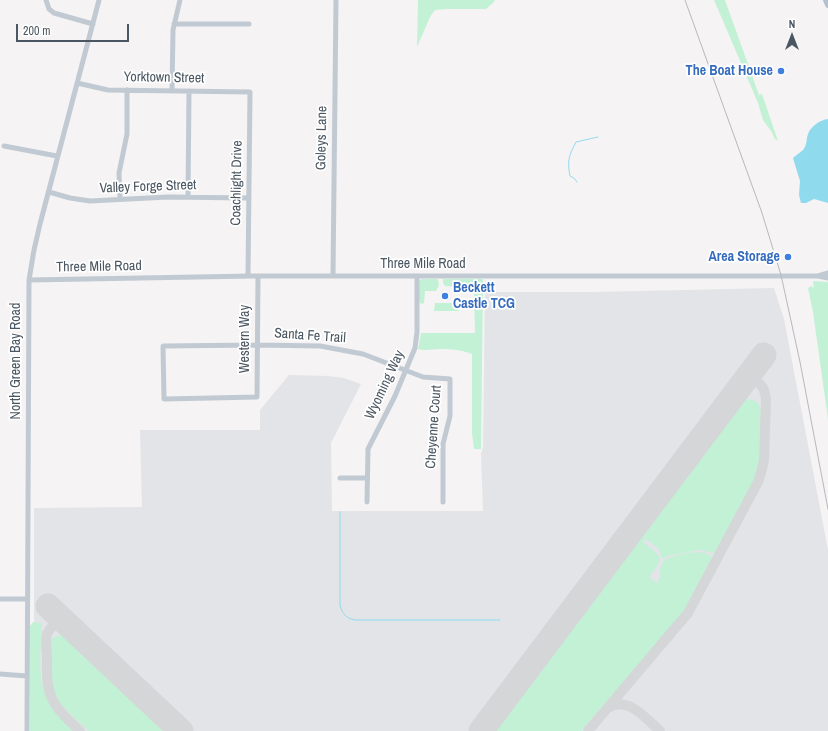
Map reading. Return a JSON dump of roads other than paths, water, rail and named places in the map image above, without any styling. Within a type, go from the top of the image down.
[{"type":"main road","points":[[826,0],[828,5]]},
{"type":"street","points":[[46,0],[47,6],[57,15],[92,24]]},
{"type":"street","name":"North Green Bay Road","points":[[27,731],[29,280],[34,250],[57,156],[99,0]]},
{"type":"street","points":[[172,91],[174,24],[180,0]]},
{"type":"street","name":"Goleys Lane","points":[[332,276],[336,0]]},
{"type":"street","points":[[174,24],[249,24]]},
{"type":"street","name":"Yorktown Street","points":[[77,83],[104,89],[250,92]]},
{"type":"street","points":[[120,200],[119,173],[127,134],[127,90]]},
{"type":"street","points":[[188,197],[189,91]]},
{"type":"street","name":"Coachlight Drive","points":[[248,276],[250,92]]},
{"type":"street","points":[[4,146],[57,156]]},
{"type":"street","name":"Valley Forge Street","points":[[48,192],[70,198],[90,201],[150,197],[249,198]]},
{"type":"street","name":"Three Mile Road","points":[[818,276],[828,273]]},
{"type":"street","name":"Three Mile Road","points":[[29,280],[248,276],[818,276],[828,278]]},
{"type":"street","name":"Western Way","points":[[164,399],[257,397],[258,276]]},
{"type":"street","name":"Wyoming Way","points":[[367,502],[367,454],[370,444],[413,357],[416,340],[417,276]]},
{"type":"street","name":"Santa Fe Trail","points":[[164,399],[163,346],[306,345],[334,348],[370,356],[423,377],[450,379]]},
{"type":"street","name":"Cheyenne Court","points":[[443,502],[443,444],[450,416],[450,379]]},
{"type":"street","points":[[340,478],[367,478]]},
{"type":"street","points":[[0,599],[27,599]]},
{"type":"street","points":[[0,674],[27,676]]},
{"type":"water","points":[[828,119],[828,203],[814,199],[806,203],[801,203],[799,195],[800,181],[793,158],[804,148],[811,128],[819,122]]},
{"type":"waterway","points":[[577,182],[570,176],[569,171],[569,158],[576,142],[598,137]]},
{"type":"waterway","points":[[340,512],[340,605],[342,611],[348,617],[356,620],[500,620]]},
{"type":"railway","points":[[685,0],[762,213],[781,275],[800,362],[828,509]]},
{"type":"place","name":"The Boat House","points":[[781,71]]},
{"type":"place","name":"Area Storage","points":[[788,257]]},
{"type":"place","name":"Beckett Castle TCG","points":[[445,296]]}]
